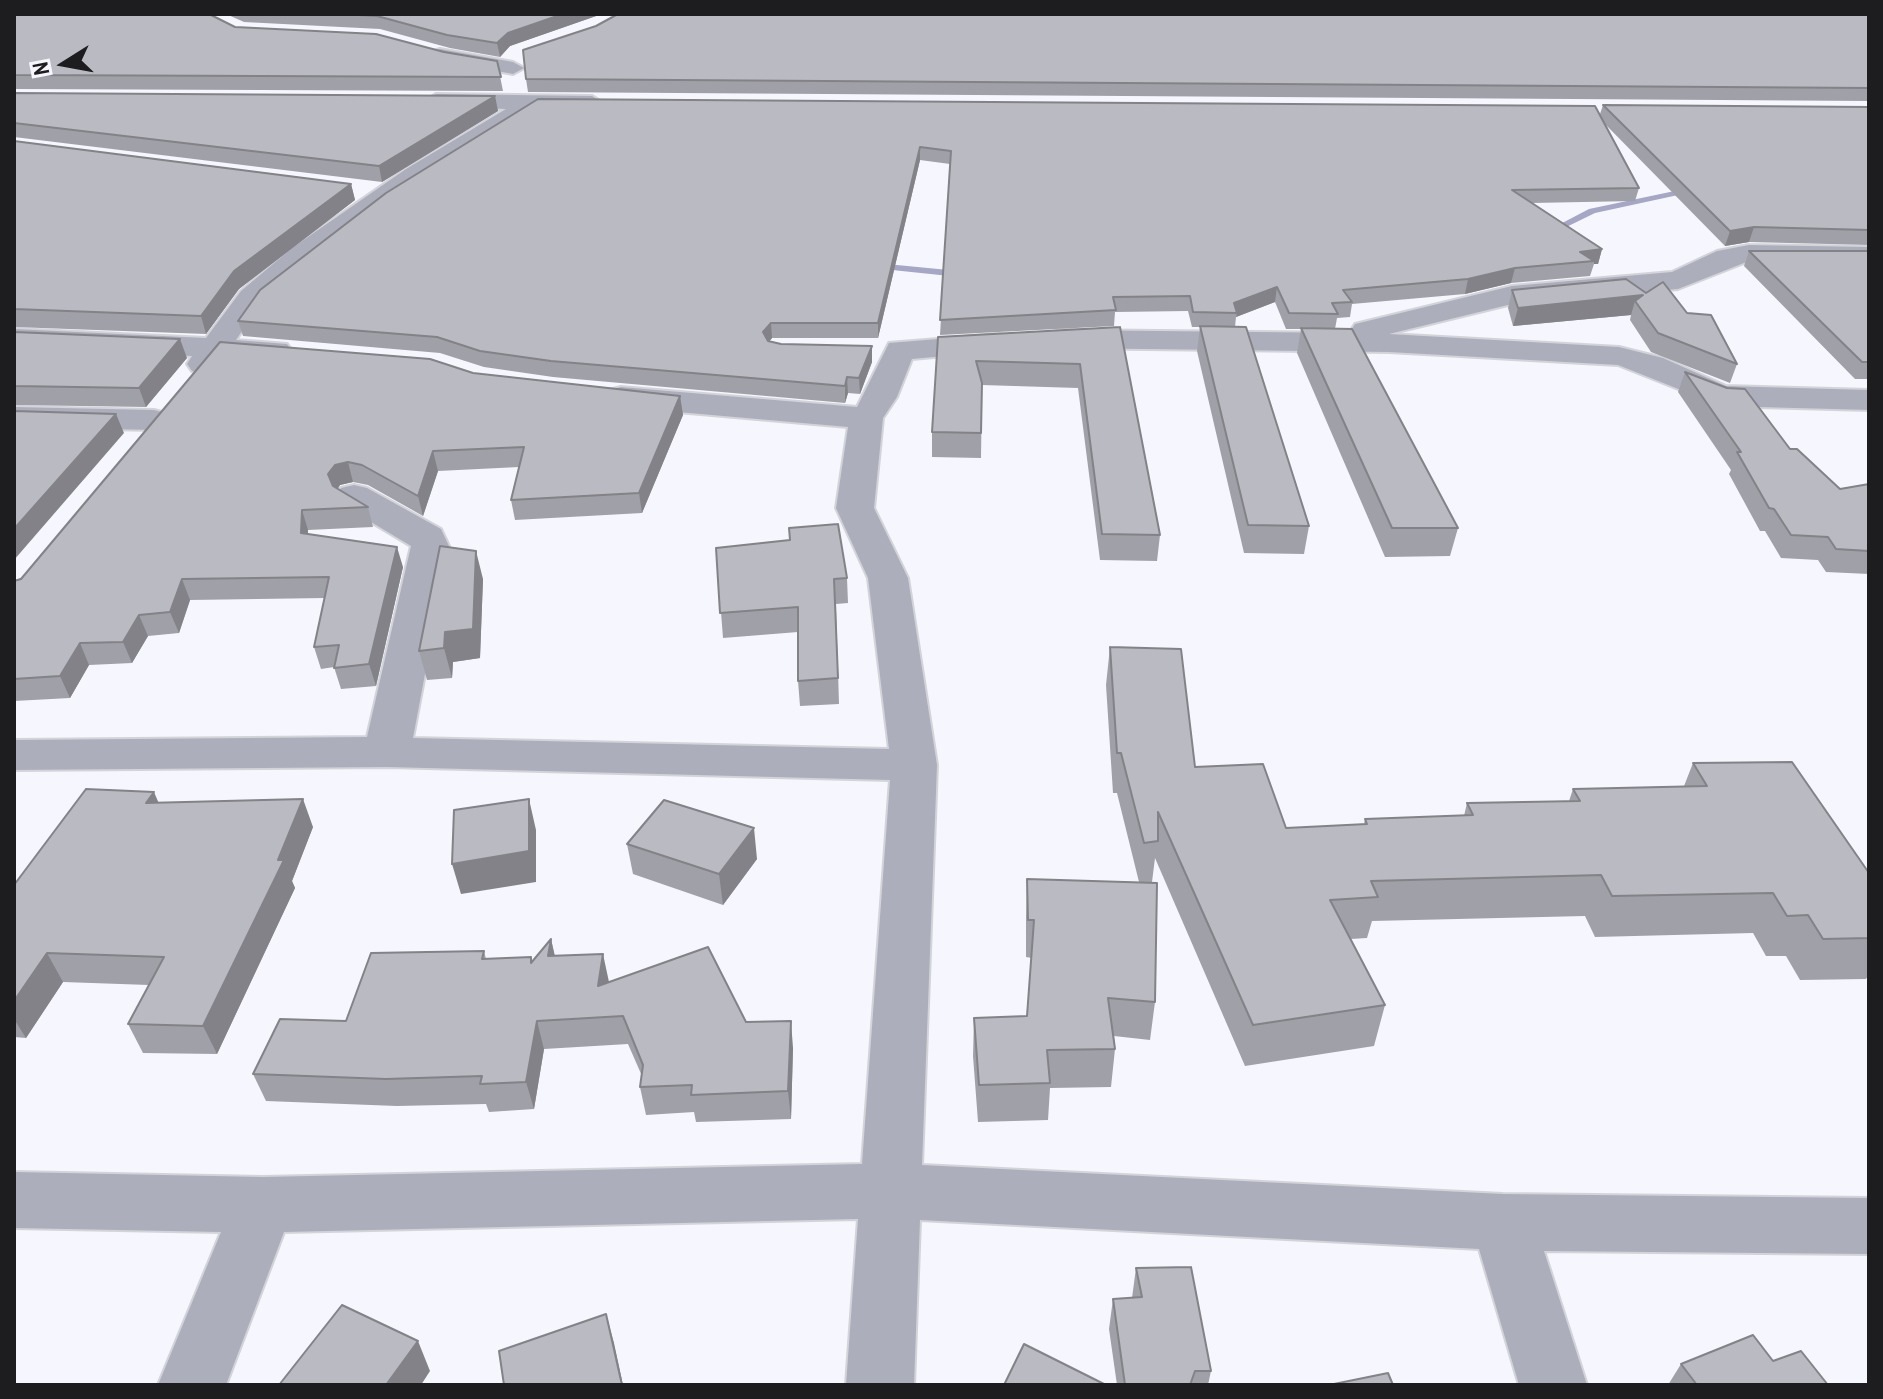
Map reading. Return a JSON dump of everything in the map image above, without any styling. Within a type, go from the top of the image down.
[{"type":"street","points":[[419,47],[447,57],[515,60],[524,102]]},
{"type":"street","points":[[419,101],[612,103]]},
{"type":"street","points":[[14,417],[161,413],[217,347],[251,297],[388,193],[524,102]]},
{"type":"street","points":[[350,186],[388,193]]},
{"type":"street","points":[[1322,342],[1512,295],[1678,280],[1727,257],[1749,253],[1869,255]]},
{"type":"street","points":[[880,1385],[914,765],[888,578],[855,508],[866,418],[880,397],[885,349],[1084,337],[1322,342],[1619,356],[1652,365],[1721,396],[1869,400]]},
{"type":"street","points":[[14,338],[312,354]]},
{"type":"street","points":[[595,394],[866,418]]},
{"type":"street","points":[[354,496],[428,537],[430,546],[387,752]]},
{"type":"street","points":[[14,755],[387,752],[914,765]]},
{"type":"street","points":[[14,1200],[263,1205],[890,1191],[1503,1222],[1869,1226]]},
{"type":"street","points":[[192,1385],[263,1205]]},
{"type":"street","points":[[1503,1222],[1553,1385]]},
{"type":"building","points":[[14,14],[209,14],[235,27],[376,34],[444,52],[497,61],[501,77],[14,75]]},
{"type":"building","points":[[339,14],[563,14],[508,33],[497,43],[447,35],[377,16]]},
{"type":"building","points":[[618,14],[1869,14],[1869,88],[526,79],[523,50],[596,26]]},
{"type":"building","points":[[14,93],[495,96],[379,166],[14,123]]},
{"type":"building","points":[[538,99],[1595,106],[1639,188],[1512,190],[1602,249],[1580,252],[1594,261],[1515,268],[1468,279],[1343,290],[1352,302],[1332,303],[1338,314],[1289,313],[1277,287],[1234,303],[1237,313],[1193,312],[1190,296],[1113,297],[1116,310],[940,320],[951,151],[920,147],[878,323],[771,323],[763,332],[768,341],[781,344],[872,346],[859,378],[847,377],[845,386],[551,361],[480,351],[437,337],[238,321],[260,290],[386,193]]},
{"type":"building","points":[[1603,105],[1869,107],[1869,230],[1754,227],[1730,231]]},
{"type":"building","points":[[14,141],[351,184],[234,271],[201,316],[14,309]]},
{"type":"building","points":[[1749,251],[1869,251],[1869,362],[1862,362]]},
{"type":"building","points":[[1626,279],[1646,293],[1663,282],[1687,313],[1711,315],[1737,364],[1658,333],[1635,301],[1643,295],[1518,308],[1512,290]]},
{"type":"building","points":[[1200,326],[1246,327],[1309,526],[1248,525]]},
{"type":"building","points":[[1120,327],[1160,535],[1102,534],[1080,364],[976,361],[982,383],[981,433],[932,432],[938,337]]},
{"type":"building","points":[[1301,328],[1352,329],[1458,528],[1392,528]]},
{"type":"building","points":[[14,332],[180,339],[139,388],[14,386]]},
{"type":"building","points":[[220,342],[430,359],[473,373],[680,396],[639,493],[511,500],[524,447],[433,451],[418,496],[362,465],[348,462],[335,465],[328,474],[333,486],[368,507],[302,510],[301,533],[397,547],[369,664],[334,668],[339,645],[314,647],[329,577],[182,579],[170,612],[139,615],[123,642],[80,643],[60,676],[14,679],[14,581],[21,579]]},
{"type":"building","points":[[1685,372],[1727,388],[1745,389],[1790,449],[1797,449],[1840,489],[1869,484],[1869,551],[1836,549],[1828,537],[1791,535],[1774,509],[1769,508],[1737,452],[1741,452]]},
{"type":"building","points":[[14,411],[116,414],[14,529]]},
{"type":"building","points":[[838,524],[847,578],[834,579],[838,678],[798,681],[798,607],[720,613],[716,548],[790,540],[789,528]]},
{"type":"building","points":[[440,546],[476,551],[473,629],[445,632],[444,648],[419,651]]},
{"type":"building","points":[[1110,647],[1181,649],[1195,767],[1263,764],[1286,828],[1367,824],[1365,819],[1473,815],[1467,803],[1580,801],[1573,789],[1707,786],[1693,763],[1792,762],[1869,873],[1869,938],[1823,939],[1808,915],[1787,916],[1773,893],[1612,896],[1601,875],[1371,881],[1378,897],[1330,900],[1385,1005],[1253,1025],[1158,812],[1158,841],[1144,843],[1121,753],[1117,753]]},
{"type":"building","points":[[86,789],[154,792],[146,803],[303,799],[278,860],[284,860],[203,1026],[128,1024],[164,957],[47,953],[14,1001],[14,885]]},
{"type":"building","points":[[529,799],[529,851],[452,864],[454,810]]},
{"type":"building","points":[[664,800],[754,828],[719,874],[627,844]]},
{"type":"building","points":[[1027,879],[1157,883],[1155,1002],[1108,998],[1115,1049],[1047,1050],[1050,1083],[979,1085],[974,1018],[1027,1016],[1034,920],[1028,920]]},
{"type":"building","points":[[551,939],[548,956],[603,954],[598,986],[708,947],[746,1022],[791,1021],[788,1091],[691,1095],[692,1085],[640,1087],[643,1065],[623,1016],[537,1021],[526,1082],[480,1084],[482,1076],[386,1079],[253,1074],[280,1019],[346,1021],[371,953],[484,951],[482,959],[531,957],[531,963]]},
{"type":"building","points":[[1191,1267],[1211,1371],[1195,1371],[1190,1385],[1125,1385],[1113,1299],[1142,1297],[1136,1268]]},
{"type":"building","points":[[342,1305],[418,1341],[386,1385],[279,1385]]},
{"type":"building","points":[[606,1314],[622,1385],[504,1385],[499,1351]]},
{"type":"building","points":[[1753,1335],[1773,1361],[1801,1351],[1828,1385],[1697,1385],[1681,1364]]},
{"type":"building","points":[[1024,1344],[1106,1385],[1004,1385]]},
{"type":"building","points":[[1388,1373],[1393,1385],[1329,1385]]},
{"type":"waterway","points":[[1549,232],[1592,211],[1689,190]]},
{"type":"waterway","points":[[876,266],[959,274]]}]
